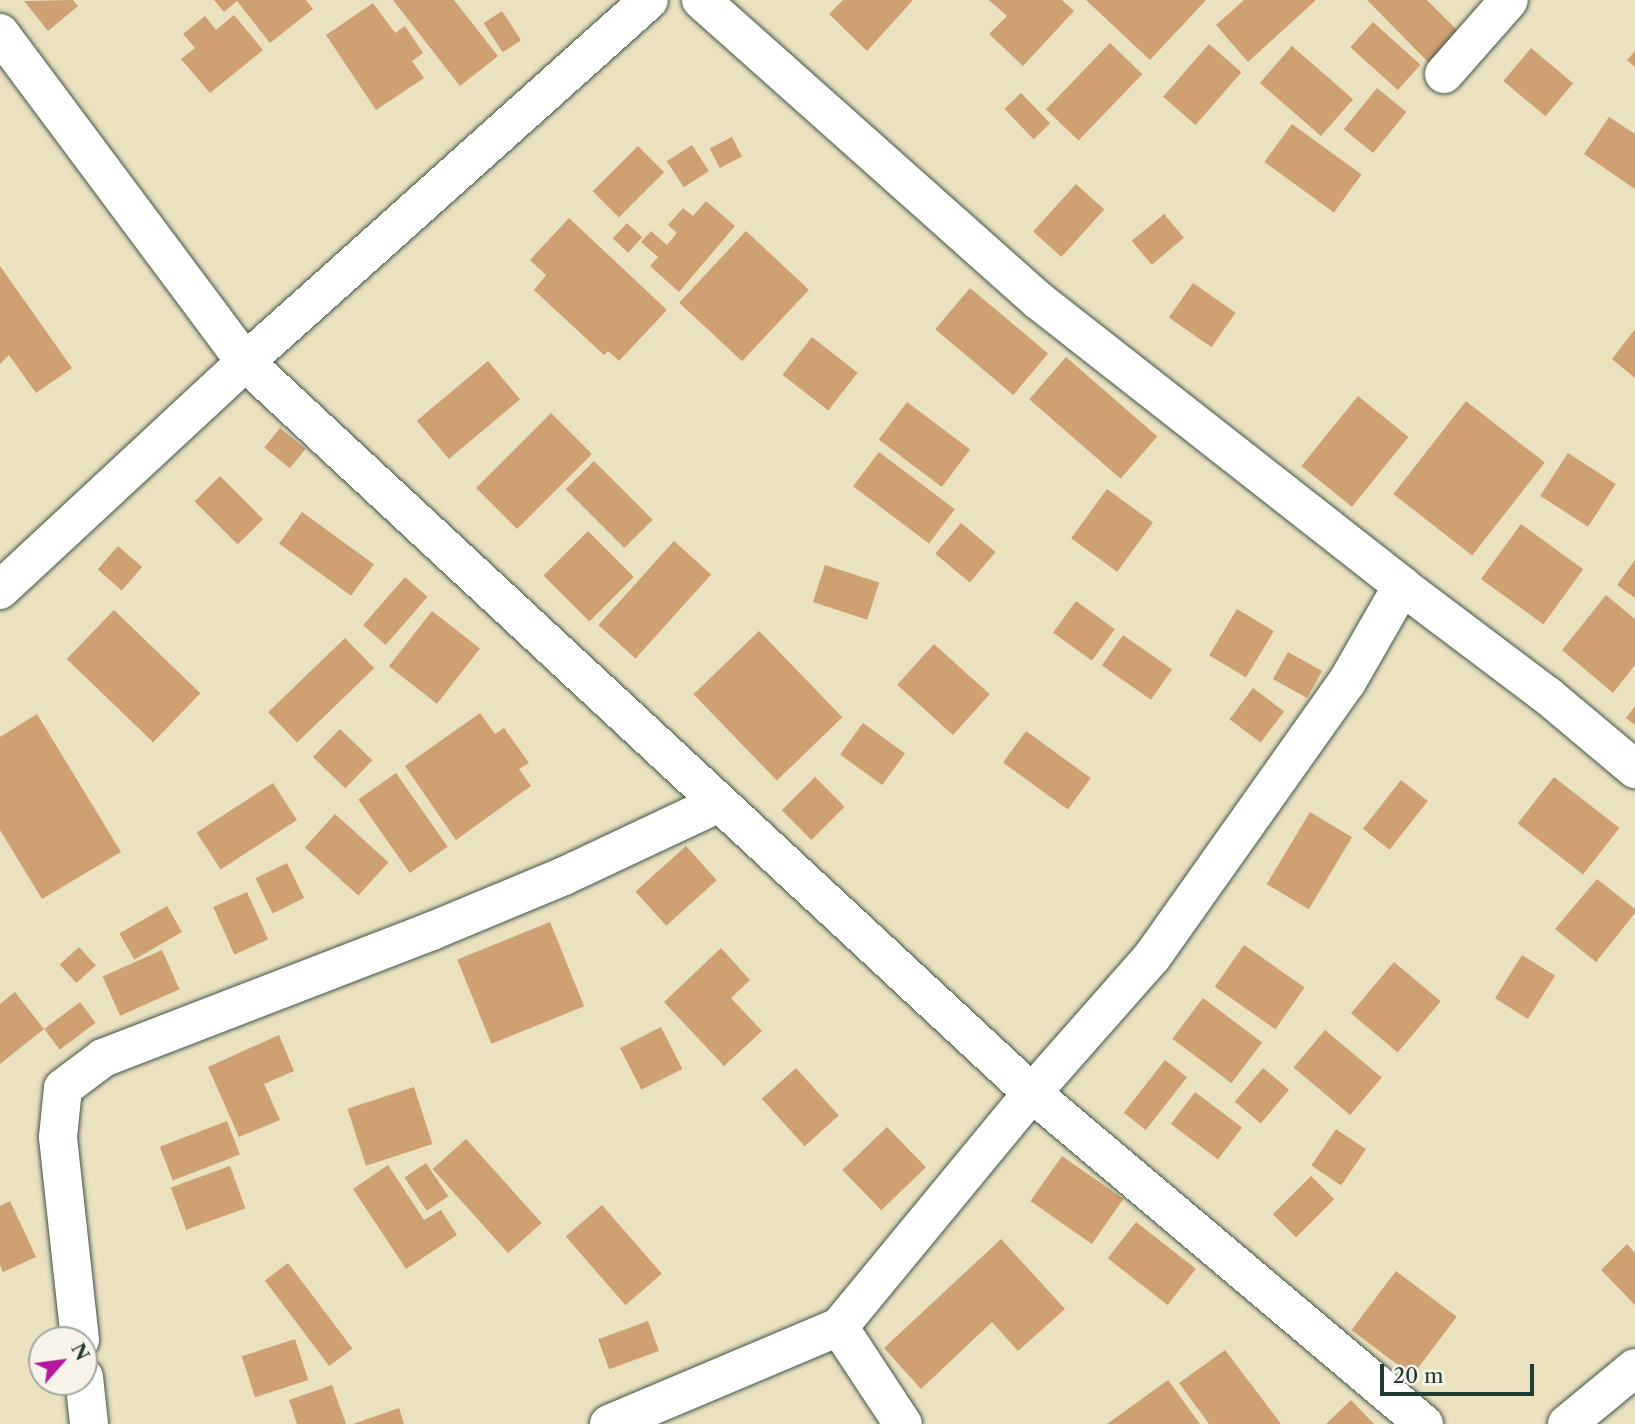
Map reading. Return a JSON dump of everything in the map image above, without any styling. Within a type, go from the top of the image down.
[{"type":"street","points":[[0,590],[245,362],[649,0]]},
{"type":"street","points":[[701,0],[1039,301],[1402,586],[1548,696],[1635,769]]},
{"type":"street","points":[[1444,74],[1509,0]]},
{"type":"street","points":[[0,33],[245,362],[717,804],[1032,1093],[1424,1424]]},
{"type":"street","points":[[609,1424],[839,1327],[1032,1093],[1152,957],[1347,682],[1402,586]]},
{"type":"street","points":[[78,1326],[58,1137],[63,1088],[103,1058],[444,926],[564,876],[717,804]]},
{"type":"street","points":[[839,1327],[903,1424]]},
{"type":"street","points":[[1567,1424],[1635,1368]]},
{"type":"street","points":[[86,1396],[89,1424]]},
{"type":"building","points":[[73,0],[78,6],[48,31],[24,1]]},
{"type":"building","points":[[214,0],[306,0],[313,9],[270,43],[237,1],[224,12]]},
{"type":"building","points":[[393,0],[454,0],[498,56],[460,86]]},
{"type":"building","points":[[843,0],[913,0],[867,51],[829,14]]},
{"type":"building","points":[[989,0],[1062,0],[1074,11],[1023,66],[989,34],[1007,16]]},
{"type":"building","points":[[1086,0],[1206,0],[1150,60]]},
{"type":"building","points":[[1244,0],[1316,0],[1248,62],[1216,25]]},
{"type":"building","points":[[1367,0],[1427,0],[1459,32],[1429,63]]},
{"type":"building","points":[[373,3],[395,33],[405,26],[423,53],[412,61],[424,78],[376,110],[326,35]]},
{"type":"building","points":[[502,11],[521,40],[503,52],[484,23]]},
{"type":"building","points":[[234,15],[263,50],[210,93],[181,59],[195,48],[183,34],[205,16],[216,30]]},
{"type":"building","points":[[1373,22],[1421,65],[1398,90],[1350,47]]},
{"type":"building","points":[[1110,43],[1142,74],[1078,140],[1046,109]]},
{"type":"building","points":[[1209,44],[1241,72],[1196,125],[1163,97]]},
{"type":"building","points":[[1292,46],[1353,99],[1321,136],[1260,83]]},
{"type":"building","points":[[1531,48],[1573,83],[1545,116],[1503,81]]},
{"type":"building","points":[[1635,51],[1635,67],[1627,60]]},
{"type":"building","points":[[1377,88],[1407,112],[1373,153],[1344,129]]},
{"type":"building","points":[[1021,93],[1050,123],[1034,139],[1004,109]]},
{"type":"building","points":[[1609,117],[1635,134],[1635,189],[1584,154]]},
{"type":"building","points":[[1292,124],[1362,175],[1334,213],[1264,162]]},
{"type":"building","points":[[732,137],[742,157],[720,168],[710,148]]},
{"type":"building","points":[[692,145],[709,171],[684,187],[667,161]]},
{"type":"building","points":[[638,146],[664,172],[619,217],[593,191]]},
{"type":"building","points":[[1076,184],[1104,209],[1061,257],[1033,232]]},
{"type":"building","points":[[706,201],[735,226],[679,292],[650,266],[658,257],[641,242],[651,231],[667,245],[677,233],[668,225],[683,208],[693,216]]},
{"type":"building","points":[[1164,214],[1184,238],[1152,265],[1132,241]]},
{"type":"building","points":[[569,218],[667,310],[619,361],[608,351],[604,355],[534,290],[546,275],[530,260]]},
{"type":"building","points":[[627,223],[642,237],[628,253],[613,238]]},
{"type":"building","points":[[746,231],[809,290],[742,361],[679,303]]},
{"type":"building","points":[[0,266],[72,368],[36,393],[9,355],[0,364]]},
{"type":"building","points":[[1193,283],[1236,313],[1212,347],[1169,317]]},
{"type":"building","points":[[970,288],[1048,354],[1013,395],[935,329]]},
{"type":"building","points":[[1635,329],[1635,378],[1612,359]]},
{"type":"building","points":[[812,337],[858,373],[828,411],[782,375]]},
{"type":"building","points":[[1066,357],[1157,436],[1121,479],[1029,399]]},
{"type":"building","points":[[488,361],[520,399],[449,459],[417,421]]},
{"type":"building","points":[[1358,396],[1409,437],[1352,507],[1301,466]]},
{"type":"building","points":[[1466,401],[1545,463],[1472,556],[1393,494]]},
{"type":"building","points":[[907,402],[970,450],[942,487],[879,440]]},
{"type":"building","points":[[551,413],[592,454],[517,529],[476,488]]},
{"type":"building","points":[[280,428],[306,449],[290,468],[264,447]]},
{"type":"building","points":[[879,452],[955,509],[929,544],[853,486]]},
{"type":"building","points":[[1568,453],[1616,484],[1588,527],[1540,496]]},
{"type":"building","points":[[594,461],[653,520],[624,548],[566,489]]},
{"type":"building","points":[[220,476],[263,519],[238,545],[195,501]]},
{"type":"building","points":[[1107,489],[1153,523],[1117,572],[1071,538]]},
{"type":"building","points":[[302,512],[374,564],[351,596],[279,544]]},
{"type":"building","points":[[961,523],[995,552],[970,583],[935,554]]},
{"type":"building","points":[[1521,524],[1583,569],[1543,624],[1481,579]]},
{"type":"building","points":[[588,531],[634,577],[589,622],[543,576]]},
{"type":"building","points":[[674,541],[711,574],[636,658],[598,625]]},
{"type":"building","points":[[118,546],[142,567],[122,590],[98,569]]},
{"type":"building","points":[[1635,560],[1635,598],[1617,585]]},
{"type":"building","points":[[825,565],[879,583],[867,620],[813,602]]},
{"type":"building","points":[[405,577],[428,597],[386,645],[363,625]]},
{"type":"building","points":[[1606,595],[1635,619],[1635,665],[1613,693],[1562,650]]},
{"type":"building","points":[[1076,601],[1115,629],[1092,661],[1053,633]]},
{"type":"building","points":[[1237,609],[1274,631],[1246,677],[1209,655]]},
{"type":"building","points":[[114,610],[200,693],[153,742],[67,659]]},
{"type":"building","points":[[432,611],[480,649],[437,704],[389,666]]},
{"type":"building","points":[[759,631],[842,717],[777,781],[694,694]]},
{"type":"building","points":[[1123,635],[1172,669],[1151,700],[1102,665]]},
{"type":"building","points":[[345,638],[374,668],[297,743],[268,712]]},
{"type":"building","points":[[934,644],[990,694],[953,735],[897,685]]},
{"type":"building","points":[[1288,652],[1322,671],[1307,698],[1273,679]]},
{"type":"building","points":[[1253,688],[1284,711],[1261,743],[1230,719]]},
{"type":"building","points":[[1635,706],[1635,725],[1626,718]]},
{"type":"building","points":[[480,713],[495,734],[504,728],[529,763],[519,769],[531,786],[456,840],[405,766]]},
{"type":"building","points":[[37,714],[121,852],[42,899],[0,830],[0,737]]},
{"type":"building","points":[[863,723],[905,754],[882,785],[840,755]]},
{"type":"building","points":[[340,729],[372,760],[345,788],[313,757]]},
{"type":"building","points":[[1026,731],[1091,778],[1068,810],[1003,763]]},
{"type":"building","points":[[396,773],[448,847],[410,873],[358,799]]},
{"type":"building","points":[[815,777],[845,807],[811,840],[782,810]]},
{"type":"building","points":[[1554,777],[1619,828],[1583,875],[1518,823]]},
{"type":"building","points":[[1401,780],[1428,801],[1390,850],[1363,829]]},
{"type":"building","points":[[273,783],[297,820],[221,869],[197,833]]},
{"type":"building","points":[[1310,812],[1352,837],[1309,909],[1267,884]]},
{"type":"building","points":[[335,814],[389,862],[358,896],[305,847]]},
{"type":"building","points":[[686,846],[717,880],[666,926],[635,892]]},
{"type":"building","points":[[287,863],[304,898],[273,913],[256,878]]},
{"type":"building","points":[[1597,879],[1635,909],[1635,913],[1596,962],[1555,929]]},
{"type":"building","points":[[247,892],[268,940],[234,955],[213,907]]},
{"type":"building","points":[[167,906],[182,932],[134,959],[119,934]]},
{"type":"building","points":[[550,922],[584,1006],[491,1044],[457,959]]},
{"type":"building","points":[[1244,945],[1305,987],[1275,1029],[1215,987]]},
{"type":"building","points":[[79,947],[96,966],[76,983],[60,964]]},
{"type":"building","points":[[721,948],[750,980],[731,998],[762,1031],[724,1066],[664,1002]]},
{"type":"building","points":[[162,950],[179,989],[120,1016],[103,976]]},
{"type":"building","points":[[1522,955],[1555,976],[1528,1019],[1495,998]]},
{"type":"building","points":[[1394,962],[1441,1001],[1398,1053],[1351,1013]]},
{"type":"building","points":[[15,992],[44,1029],[0,1064],[0,1004]]},
{"type":"building","points":[[1203,998],[1262,1043],[1231,1083],[1172,1039]]},
{"type":"building","points":[[80,1002],[96,1023],[60,1050],[44,1029]]},
{"type":"building","points":[[661,1027],[682,1069],[641,1090],[620,1048]]},
{"type":"building","points":[[1325,1030],[1382,1078],[1350,1115],[1294,1068]]},
{"type":"building","points":[[279,1035],[294,1071],[264,1084],[280,1120],[239,1137],[208,1067]]},
{"type":"building","points":[[1165,1060],[1187,1077],[1146,1130],[1124,1113]]},
{"type":"building","points":[[796,1068],[839,1116],[805,1146],[762,1099]]},
{"type":"building","points":[[1263,1068],[1289,1090],[1261,1124],[1235,1102]]},
{"type":"building","points":[[414,1087],[433,1144],[366,1166],[347,1109]]},
{"type":"building","points":[[1195,1092],[1242,1128],[1218,1159],[1171,1124]]},
{"type":"building","points":[[227,1121],[240,1155],[173,1180],[160,1147]]},
{"type":"building","points":[[887,1127],[926,1167],[881,1210],[842,1170]]},
{"type":"building","points":[[1336,1129],[1366,1149],[1341,1186],[1311,1165]]},
{"type":"building","points":[[466,1139],[542,1223],[508,1253],[433,1169]]},
{"type":"building","points":[[1062,1156],[1123,1199],[1092,1244],[1030,1201]]},
{"type":"building","points":[[426,1163],[448,1196],[427,1211],[404,1178]]},
{"type":"building","points":[[388,1165],[424,1220],[441,1210],[457,1235],[406,1269],[353,1189]]},
{"type":"building","points":[[230,1166],[245,1208],[186,1230],[171,1188]]},
{"type":"building","points":[[1311,1176],[1334,1199],[1296,1238],[1273,1214]]},
{"type":"building","points":[[10,1201],[36,1257],[3,1272],[0,1265],[0,1206]]},
{"type":"building","points":[[602,1205],[662,1274],[625,1305],[566,1236]]},
{"type":"building","points":[[1136,1222],[1196,1269],[1168,1305],[1108,1258]]},
{"type":"building","points":[[1001,1239],[1065,1309],[1018,1351],[992,1322],[921,1389],[884,1348]]},
{"type":"building","points":[[1627,1244],[1635,1253],[1635,1305],[1601,1270]]},
{"type":"building","points":[[288,1263],[352,1348],[329,1366],[265,1280]]},
{"type":"building","points":[[1396,1271],[1457,1317],[1412,1376],[1351,1330]]},
{"type":"building","points":[[648,1321],[659,1351],[609,1369],[598,1339]]},
{"type":"building","points":[[295,1339],[308,1380],[255,1397],[242,1356]]},
{"type":"building","points":[[1225,1350],[1281,1424],[1209,1424],[1179,1383]]},
{"type":"building","points":[[1168,1380],[1200,1424],[1107,1424]]},
{"type":"building","points":[[332,1385],[346,1424],[297,1424],[289,1400]]},
{"type":"building","points":[[1351,1400],[1374,1424],[1326,1424]]},
{"type":"building","points":[[399,1408],[404,1424],[353,1424]]}]
